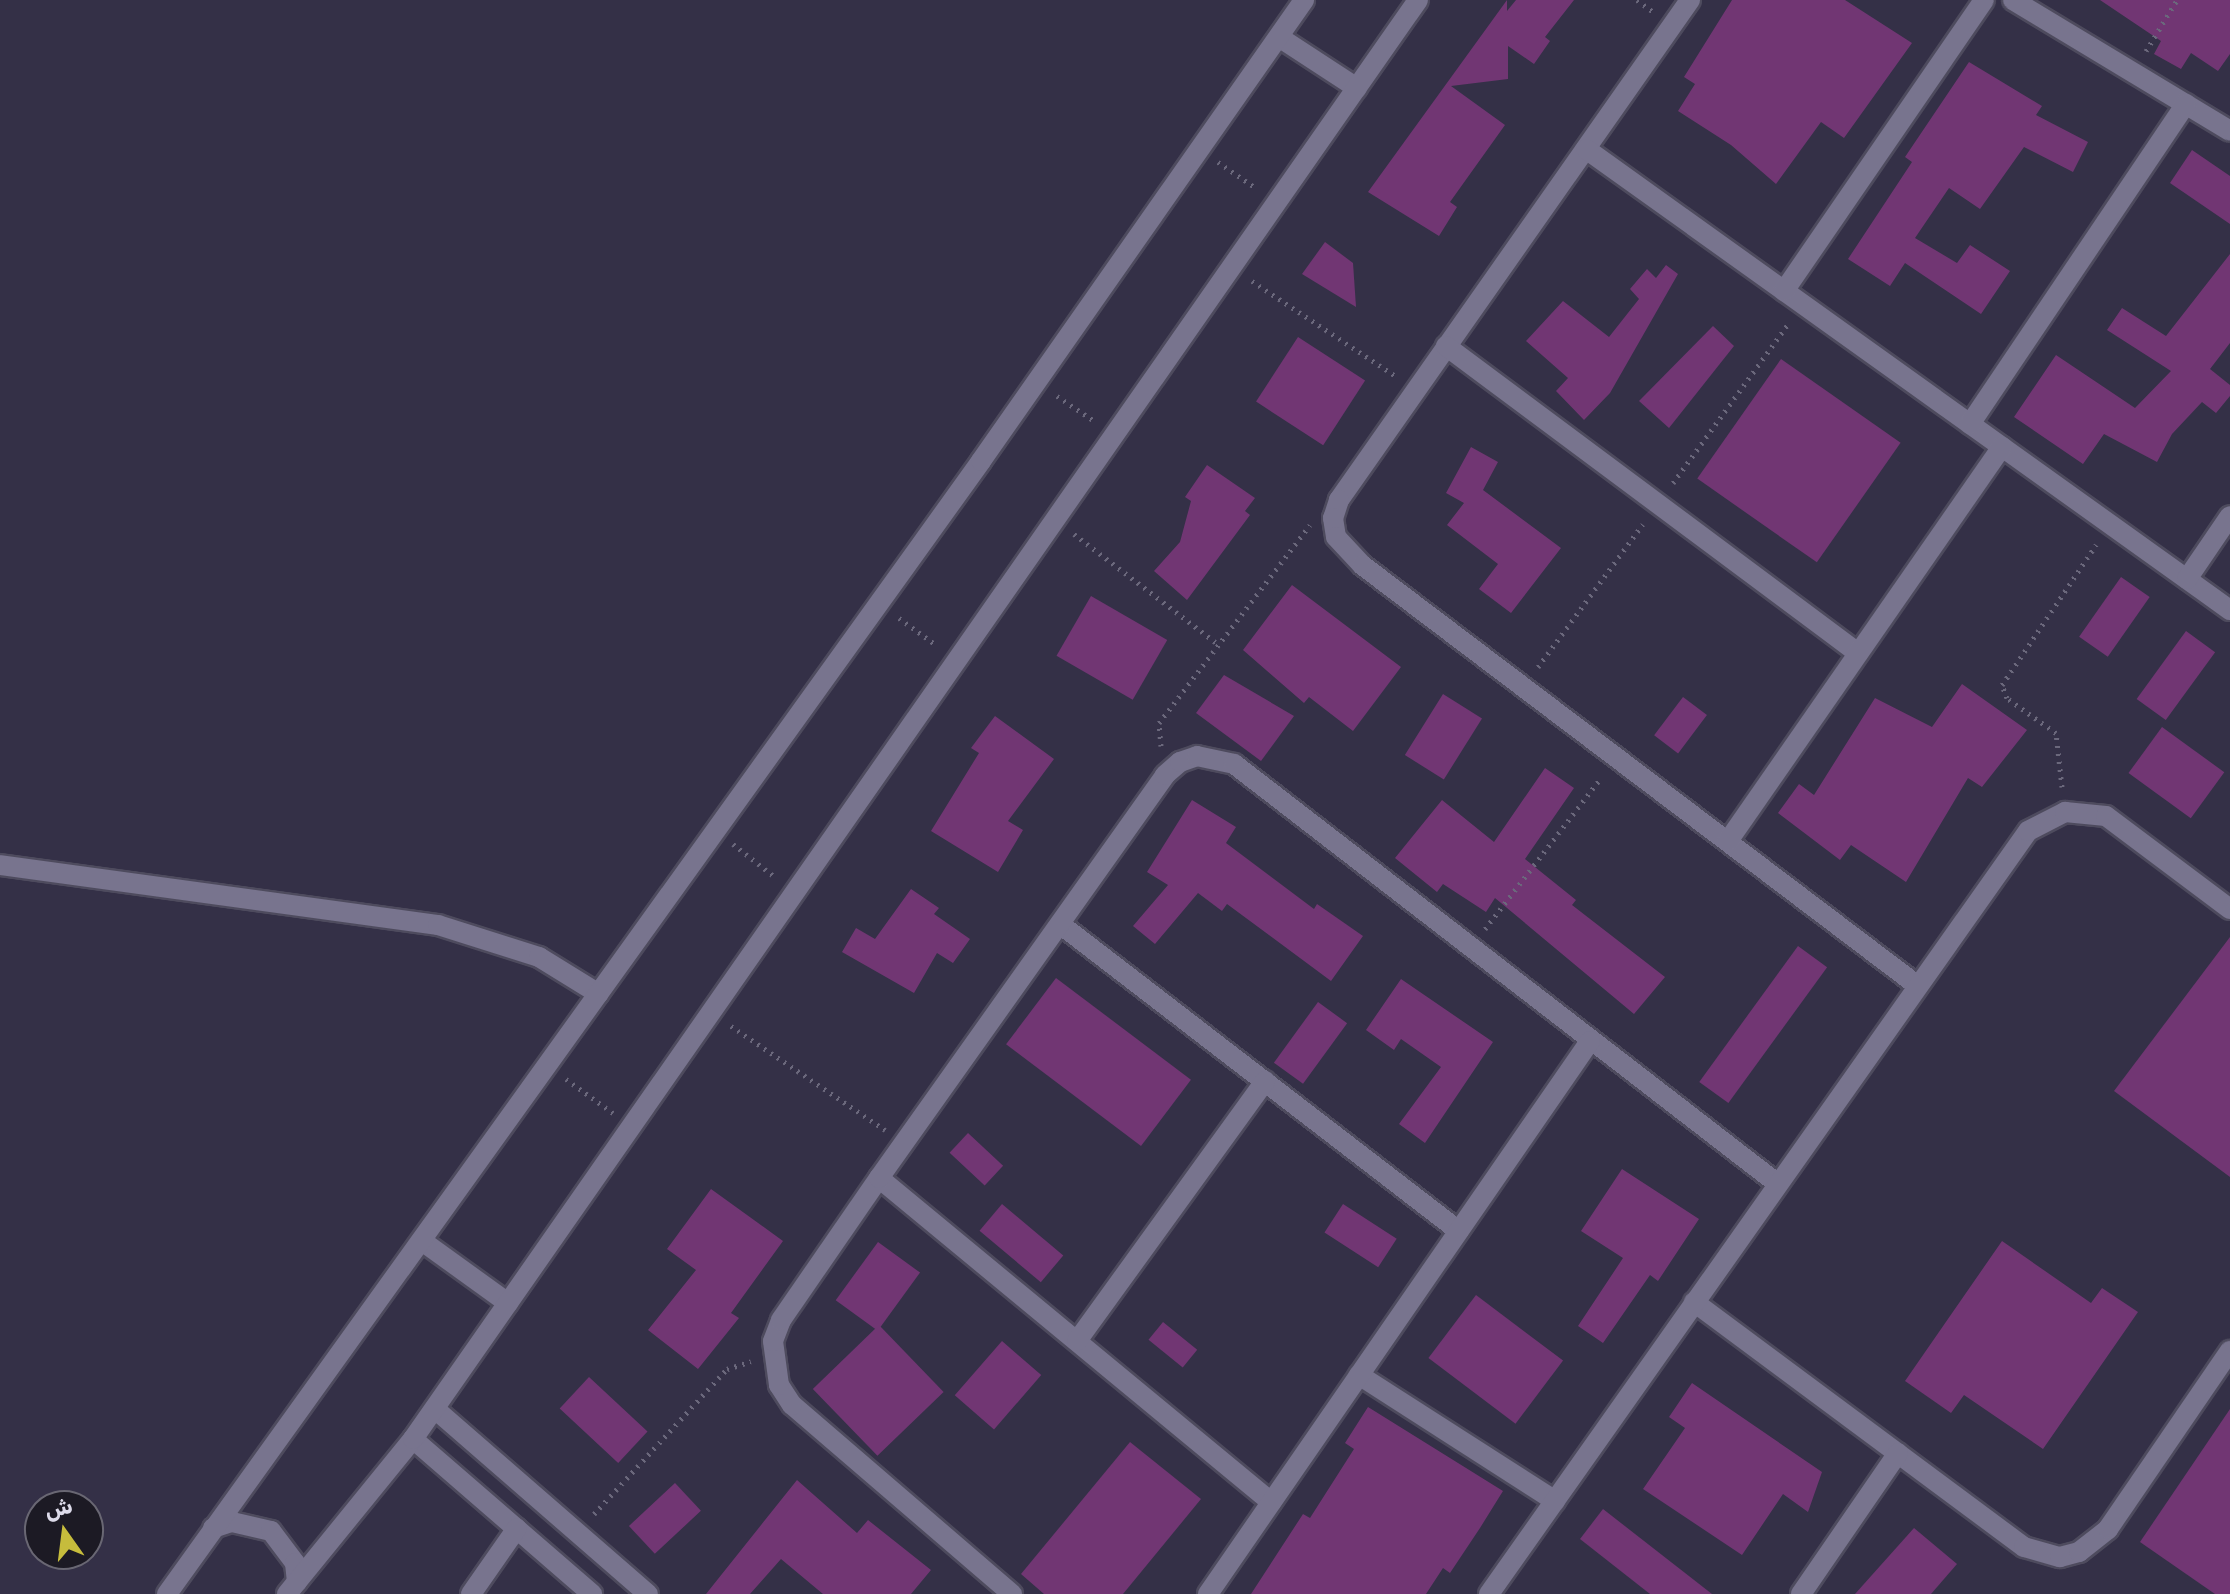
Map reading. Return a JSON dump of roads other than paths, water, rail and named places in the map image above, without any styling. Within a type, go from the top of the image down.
[{"type":"street","points":[[167,1594],[879,604],[1304,0]]},
{"type":"street","points":[[292,1588],[435,1409],[714,1014],[1113,434],[1418,0]]},
{"type":"street","points":[[1690,0],[1339,500],[1333,518],[1346,553],[1918,986]]},
{"type":"street","points":[[1784,291],[1984,0]]},
{"type":"street","points":[[2013,0],[2230,131]]},
{"type":"street","points":[[1279,37],[1357,88]]},
{"type":"street","points":[[1970,424],[2186,104]]},
{"type":"street","points":[[1586,149],[2230,610]]},
{"type":"street","points":[[1446,346],[1858,653]]},
{"type":"street","points":[[1728,841],[2002,447]]},
{"type":"street","points":[[2187,579],[2230,516]]},
{"type":"street","points":[[1012,1594],[792,1405],[773,1364],[781,1320],[1165,775],[1180,762],[1216,757],[1234,764],[1778,1184]]},
{"type":"street","points":[[1489,1594],[2028,831],[2065,812],[2106,816],[2230,909]]},
{"type":"street","points":[[0,865],[438,925],[539,957],[599,994]]},
{"type":"street","points":[[1060,924],[1459,1231]]},
{"type":"street","points":[[1208,1594],[1590,1041]]},
{"type":"street","points":[[1077,1341],[1265,1081]]},
{"type":"street","points":[[879,1178],[1271,1502]]},
{"type":"street","points":[[422,1241],[508,1303]]},
{"type":"street","points":[[1694,1302],[2024,1547],[2051,1556],[2079,1552],[2108,1529],[2230,1351]]},
{"type":"street","points":[[1359,1375],[1555,1501]]},
{"type":"street","points":[[435,1409],[648,1594]]},
{"type":"street","points":[[413,1439],[592,1594]]},
{"type":"street","points":[[1801,1594],[1898,1453]]},
{"type":"street","points":[[213,1528],[232,1522],[271,1531],[295,1563],[292,1588]]},
{"type":"street","points":[[471,1594],[517,1528]]}]
